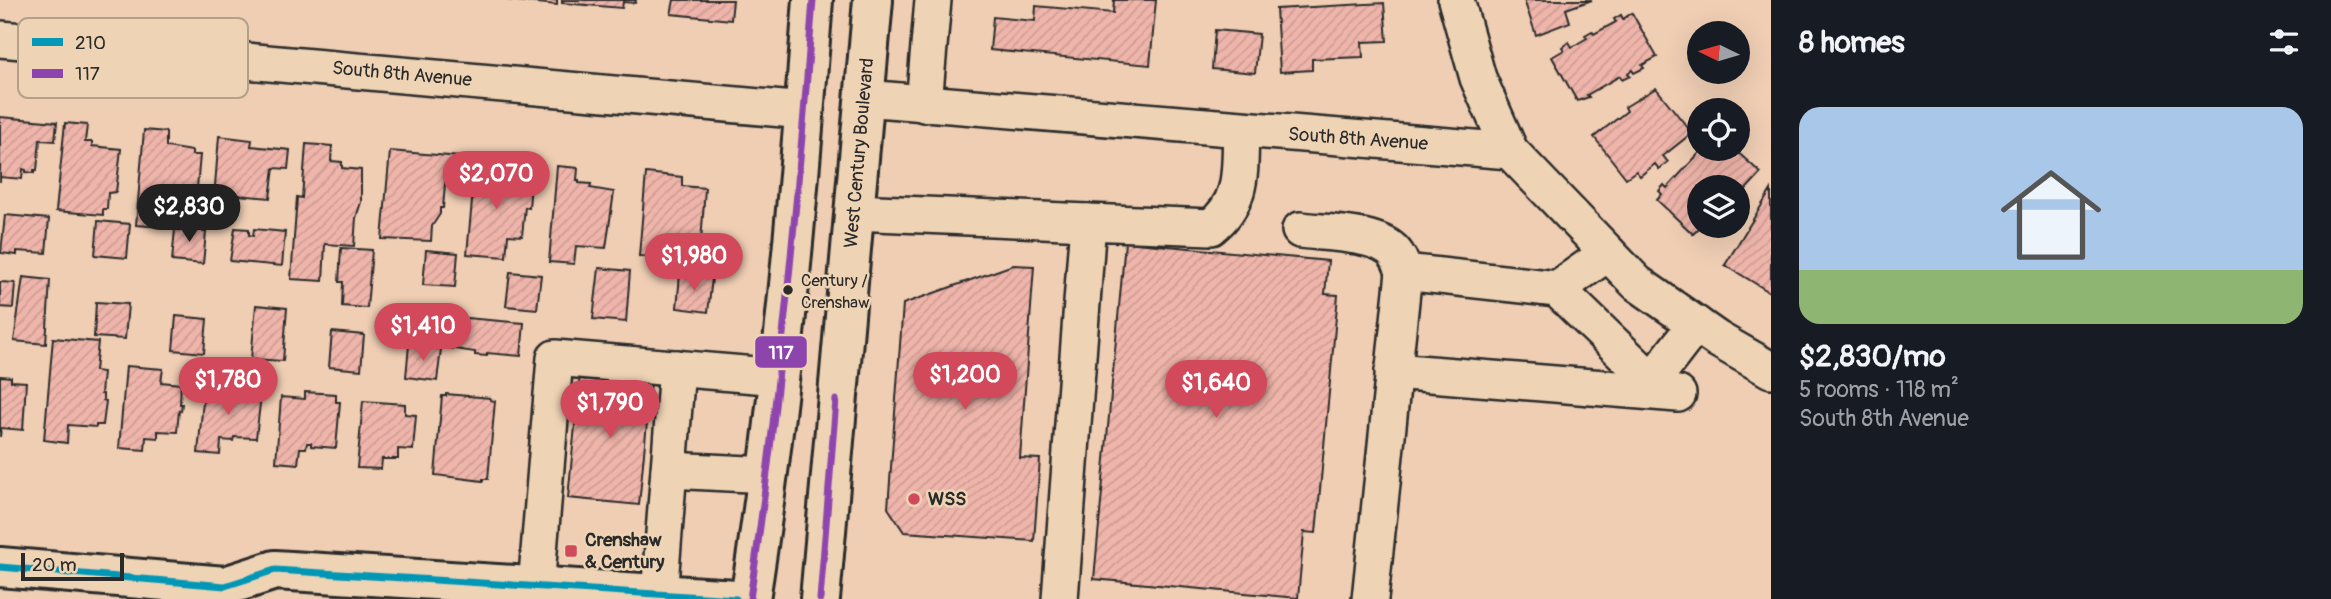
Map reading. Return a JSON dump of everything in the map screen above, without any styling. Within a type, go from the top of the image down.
[{"type":"main road","points":[[750,599],[769,475],[805,111],[813,0]]},
{"type":"main road","name":"West Century Boulevard","points":[[820,599],[873,0]]},
{"type":"main road","points":[[0,567],[234,593],[275,570],[736,599]]},
{"type":"street","points":[[924,104],[933,0]]},
{"type":"street","points":[[1456,0],[1478,78],[1510,151],[1637,283],[1717,339],[1771,370]]},
{"type":"street","name":"South 8th Avenue","points":[[0,39],[18,41]]},
{"type":"street","name":"South 8th Avenue","points":[[248,61],[805,111]]},
{"type":"street","name":"South 8th Avenue","points":[[864,98],[1510,151]]},
{"type":"street","points":[[853,212],[1211,227],[1226,216],[1235,198],[1239,181],[1241,130]]},
{"type":"street","points":[[1060,599],[1088,222]]},
{"type":"street","points":[[1300,230],[1378,242],[1390,248],[1398,257],[1404,272],[1370,599]]},
{"type":"street","points":[[1557,289],[1608,253]]},
{"type":"street","points":[[1404,272],[1557,289],[1653,381],[1696,324]]},
{"type":"street","points":[[536,588],[555,358],[779,377]]},
{"type":"street","points":[[659,596],[677,368]]},
{"type":"street","points":[[1393,371],[1678,394]]},
{"type":"street","points":[[669,470],[769,475]]},
{"type":"building","points":[[506,0],[557,0],[557,5]]},
{"type":"building","points":[[562,0],[636,0],[635,3],[623,2],[622,8],[562,3]]},
{"type":"building","points":[[674,0],[733,0],[731,20],[671,14]]},
{"type":"building","points":[[1114,0],[1156,0],[1150,65],[990,50],[993,17],[1035,21],[1036,6],[1113,13]]},
{"type":"building","points":[[1524,0],[1592,0],[1566,9],[1570,22],[1536,35]]},
{"type":"building","points":[[1384,3],[1387,41],[1362,42],[1363,57],[1312,59],[1312,70],[1280,72],[1276,9]]},
{"type":"building","points":[[1632,13],[1657,57],[1642,65],[1644,68],[1634,73],[1632,70],[1628,73],[1630,76],[1622,80],[1620,76],[1587,95],[1589,97],[1577,101],[1552,57],[1564,50],[1562,47],[1569,42],[1572,47],[1587,38],[1585,35],[1592,31],[1594,34],[1616,22],[1614,19],[1621,15],[1623,19]]},
{"type":"building","points":[[1215,30],[1259,34],[1255,73],[1212,69]]},
{"type":"building","points":[[1656,88],[1687,127],[1687,137],[1663,156],[1668,162],[1659,169],[1655,164],[1640,176],[1636,171],[1626,178],[1594,137],[1627,111],[1625,107]]},
{"type":"building","points":[[0,117],[57,122],[55,141],[40,140],[37,170],[34,170],[34,173],[23,169],[22,179],[0,177]]},
{"type":"building","points":[[65,123],[87,125],[85,142],[92,142],[92,146],[121,149],[116,192],[108,193],[107,209],[103,209],[103,215],[56,211]]},
{"type":"building","points":[[144,130],[166,132],[166,147],[200,155],[196,199],[185,200],[184,210],[165,208],[163,227],[136,225]]},
{"type":"building","points":[[219,136],[252,140],[251,146],[290,150],[288,169],[274,168],[270,198],[238,195],[238,201],[214,198]]},
{"type":"building","points":[[306,144],[332,146],[331,161],[342,162],[342,168],[361,170],[361,202],[356,218],[354,246],[325,244],[323,281],[291,279],[297,197],[302,198]]},
{"type":"building","points":[[390,151],[460,157],[459,173],[446,172],[443,208],[440,208],[440,214],[432,226],[431,241],[382,239]]},
{"type":"building","points":[[476,159],[497,161],[496,178],[531,183],[529,208],[525,207],[522,236],[508,235],[506,257],[467,254]]},
{"type":"building","points":[[1692,161],[1748,161],[1761,173],[1750,185],[1750,175],[1687,175],[1687,228],[1657,200],[1664,185],[1667,188]]},
{"type":"building","points":[[557,166],[578,168],[579,183],[591,184],[590,188],[614,192],[606,248],[576,246],[574,264],[549,262]]},
{"type":"building","points":[[646,173],[682,177],[682,186],[705,188],[701,242],[684,241],[682,259],[677,259],[676,266],[658,264],[659,258],[639,256]]},
{"type":"building","points":[[1771,190],[1771,293],[1725,265],[1742,238],[1750,238],[1750,224]]},
{"type":"building","points":[[5,215],[49,219],[46,253],[1,253]]},
{"type":"building","points":[[98,221],[130,224],[127,258],[95,255]]},
{"type":"building","points":[[179,224],[203,226],[203,232],[206,232],[203,264],[172,261],[175,229],[179,230]]},
{"type":"building","points":[[235,228],[249,229],[249,235],[253,236],[254,229],[285,232],[282,266],[230,261]]},
{"type":"building","points":[[1125,242],[1328,261],[1325,294],[1338,295],[1316,533],[1304,532],[1298,598],[1094,579]]},
{"type":"building","points":[[341,248],[372,250],[367,308],[342,306],[343,282],[339,282]]},
{"type":"building","points":[[426,250],[458,253],[455,287],[423,285]]},
{"type":"building","points":[[1013,265],[1034,266],[1020,458],[1040,459],[1034,541],[904,532],[888,508],[903,304]]},
{"type":"building","points":[[599,268],[630,271],[626,322],[593,319]]},
{"type":"building","points":[[510,272],[541,275],[537,309],[506,306]]},
{"type":"building","points":[[680,274],[712,278],[708,312],[677,308]]},
{"type":"building","points":[[23,277],[50,280],[46,344],[14,341]]},
{"type":"building","points":[[0,282],[15,283],[13,308],[0,307]]},
{"type":"building","points":[[96,302],[128,304],[125,339],[94,337]]},
{"type":"building","points":[[256,305],[287,308],[283,361],[251,359]]},
{"type":"building","points":[[176,316],[207,319],[204,353],[173,350]]},
{"type":"building","points":[[443,316],[524,323],[521,356],[487,353],[487,356],[475,355],[475,352],[441,347]]},
{"type":"building","points":[[332,332],[364,335],[361,370],[329,367]]},
{"type":"building","points":[[53,338],[98,342],[95,371],[103,372],[101,394],[106,401],[103,425],[68,425],[67,443],[44,440]]},
{"type":"building","points":[[409,345],[441,349],[437,381],[406,377]]},
{"type":"building","points":[[126,366],[163,369],[161,382],[181,384],[182,404],[177,432],[158,431],[158,438],[146,437],[145,450],[119,448]]},
{"type":"building","points":[[580,374],[651,381],[639,505],[568,498]]},
{"type":"building","points":[[0,376],[11,377],[11,381],[26,382],[23,430],[1,428],[0,437]]},
{"type":"building","points":[[224,385],[259,389],[258,395],[261,395],[256,438],[234,437],[233,441],[221,440],[220,455],[198,453],[204,390],[223,391]]},
{"type":"building","points":[[305,392],[336,394],[336,402],[340,402],[336,448],[311,446],[311,443],[307,443],[306,448],[300,448],[298,464],[276,462],[281,397],[305,399]]},
{"type":"building","points":[[446,394],[490,398],[495,401],[488,479],[483,481],[435,475],[442,396]]},
{"type":"building","points":[[363,401],[405,404],[405,414],[416,415],[413,450],[398,449],[398,459],[382,459],[381,469],[357,468]]},
{"type":"transit line","name":"117","points":[[750,599],[787,300],[813,0]]},
{"type":"transit line","name":"117","points":[[820,599],[836,400]]},
{"type":"transit line","name":"210","points":[[0,567],[225,586],[275,570],[736,599]]},
{"type":"place","name":"Century / Crenshaw","points":[[788,290]]},
{"type":"place","name":"WSS","points":[[914,499]]},
{"type":"place","name":"Crenshaw & Century","points":[[571,551]]}]
